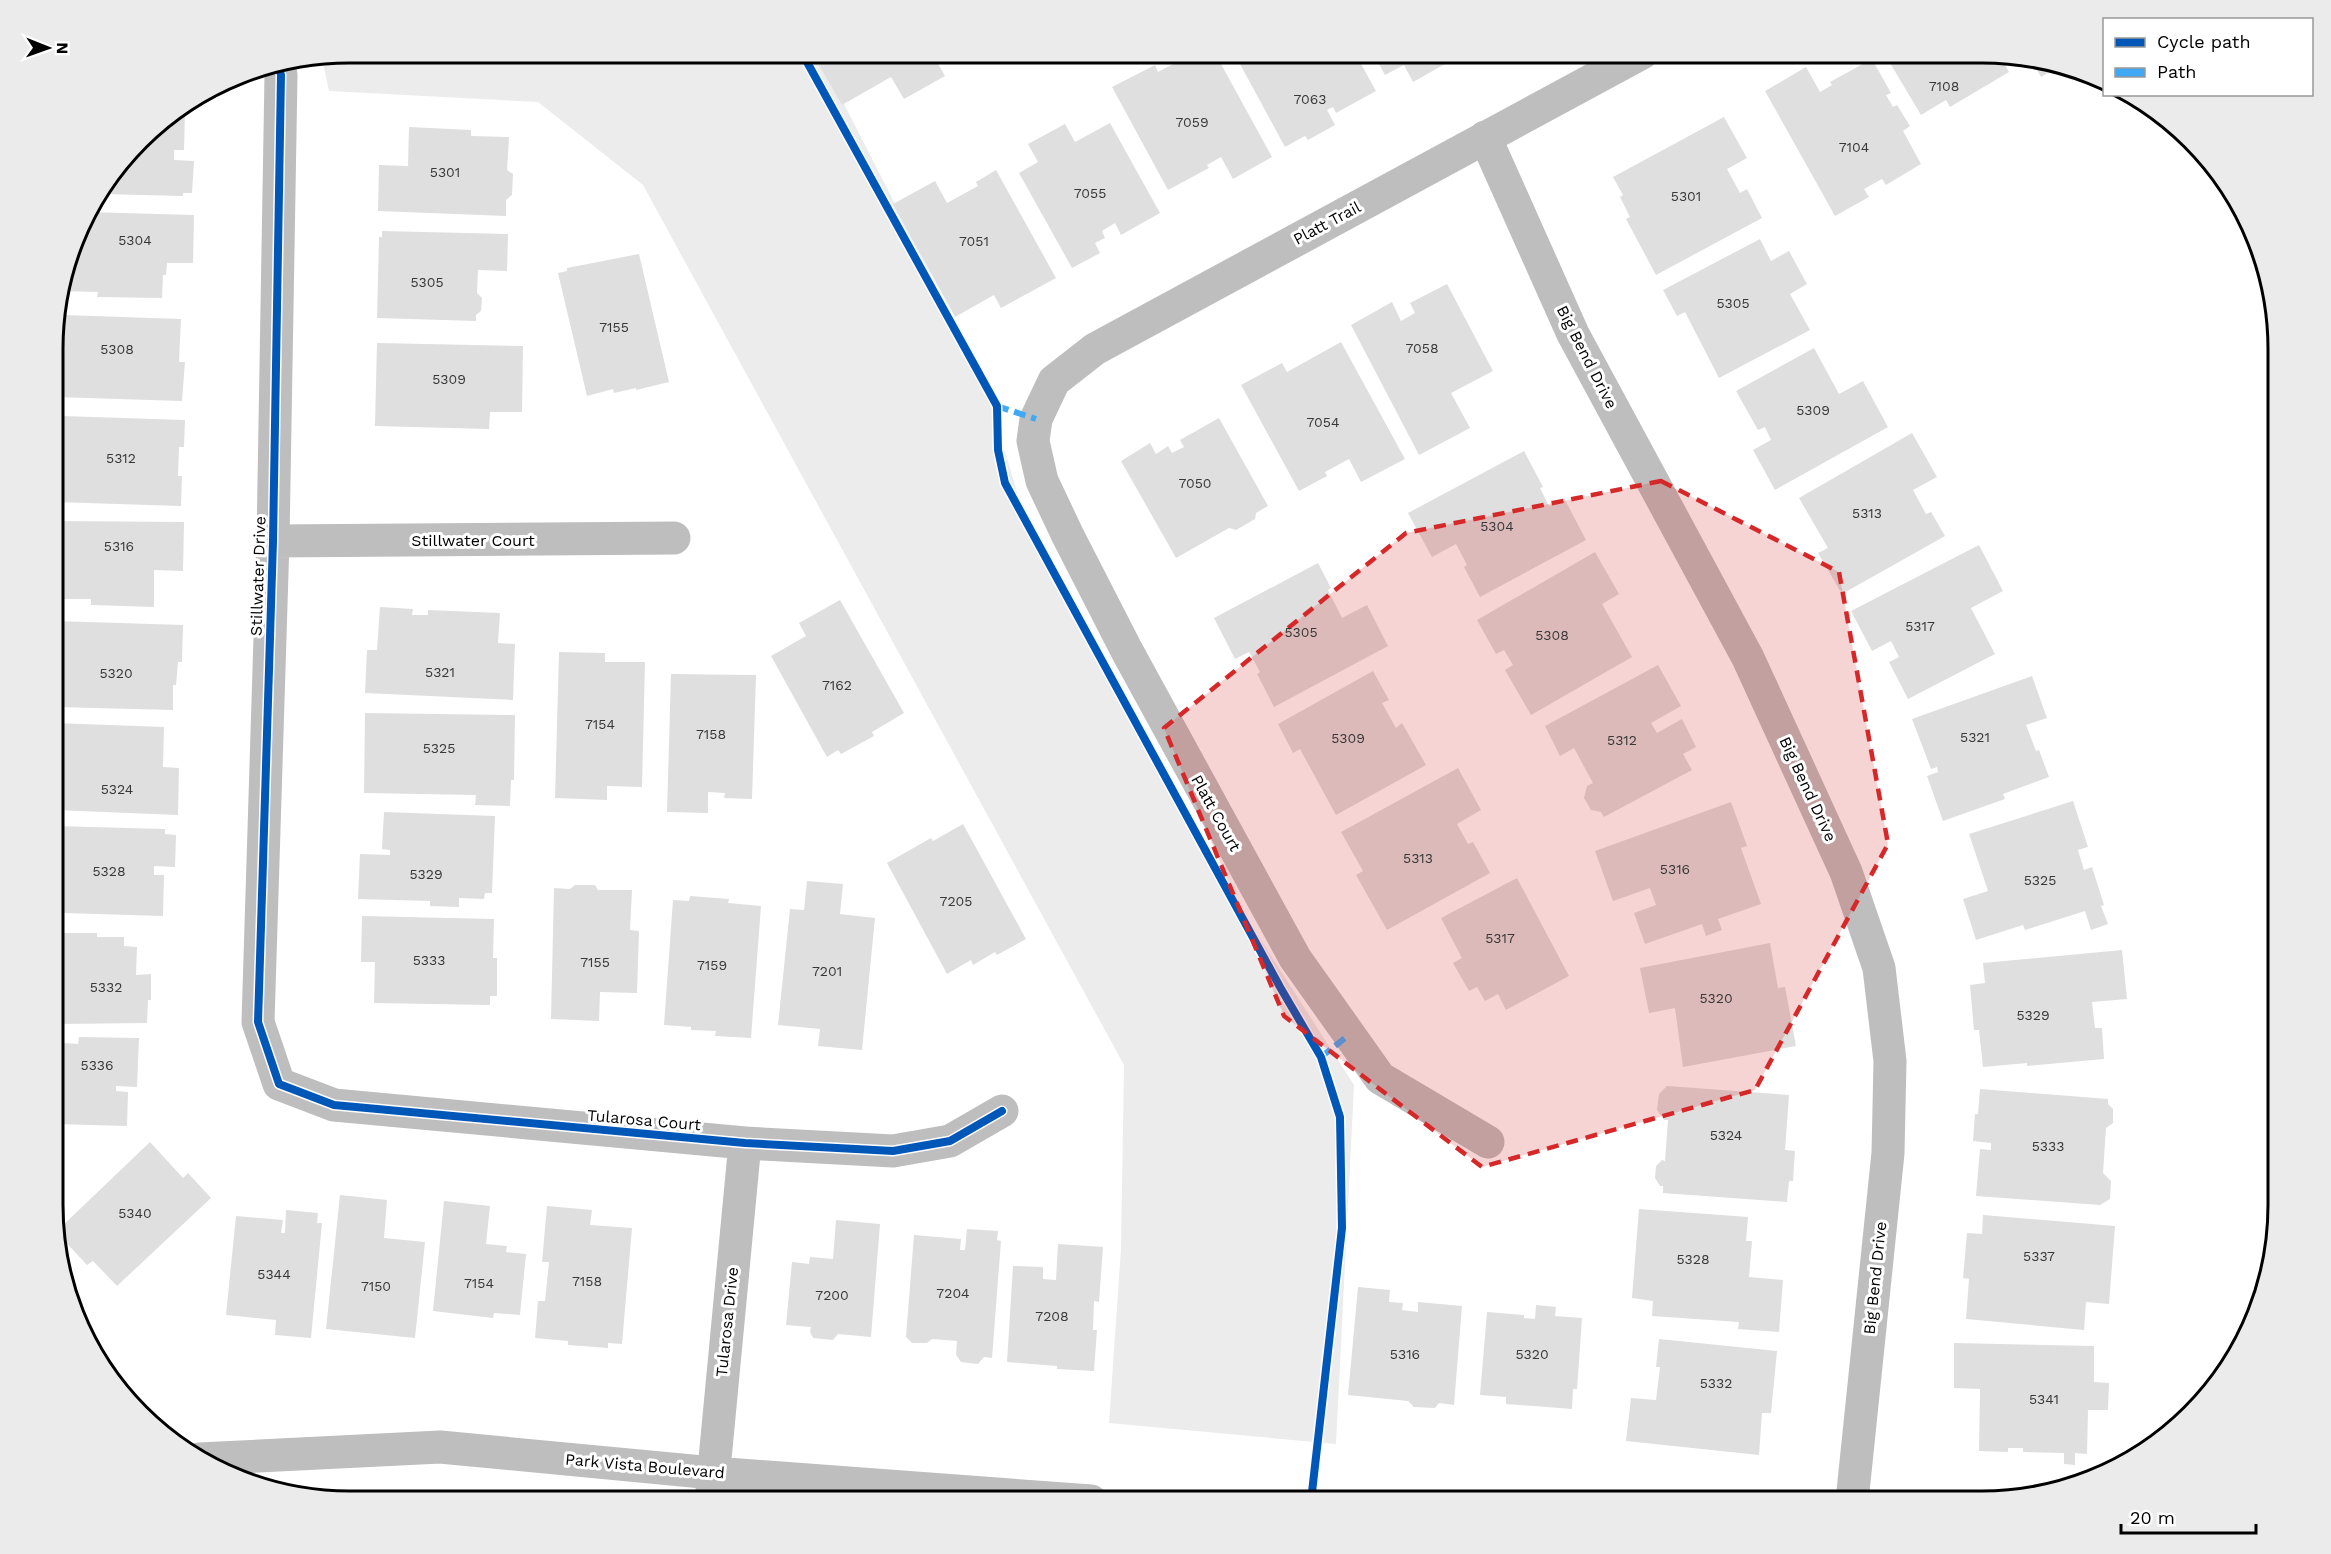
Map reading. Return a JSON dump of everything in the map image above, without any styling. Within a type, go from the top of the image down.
[{"type":"street","name":"Platt Trail","points":[[1036,419],[1054,381],[1095,349],[1621,63]]},
{"type":"street","name":"Stillwater Drive","points":[[279,1084],[258,1022],[273,541],[280,72]]},
{"type":"street","name":"Big Bend Drive","points":[[1485,137],[1573,334],[1748,658],[1846,872],[1879,968],[1890,1061],[1888,1153],[1853,1491]]},
{"type":"street","name":"Platt Court","points":[[1036,419],[1033,441],[1042,481],[1068,536],[1126,651],[1295,958],[1380,1078],[1488,1142]]},
{"type":"street","name":"Stillwater Court","points":[[273,541],[674,538]]},
{"type":"street","name":"Tularosa Court","points":[[279,1084],[334,1105],[744,1143],[893,1151],[950,1141],[1002,1111]]},
{"type":"street","name":"Tularosa Drive","points":[[712,1487],[744,1143]]},
{"type":"street","name":"Park Vista Boulevard","points":[[215,1458],[440,1447],[712,1487],[820,1491]]},
{"type":"highlighted area","points":[[1661,481],[1839,572],[1888,844],[1755,1090],[1482,1167],[1284,1016],[1164,728],[1406,533]]},
{"type":"shaded area","points":[[823,63],[982,374],[1020,502],[1241,909],[1354,1085],[1336,1444],[1109,1423],[1121,1249],[1124,1065],[643,185],[538,102],[329,91],[323,64]]},
{"type":"building","points":[[818,63],[938,63],[945,76],[904,99],[891,77],[842,105]]},
{"type":"building","points":[[1175,63],[1220,63],[1272,157],[1233,179],[1221,157],[1207,165],[1209,168],[1168,190],[1112,87],[1155,65],[1158,72]]},
{"type":"building","points":[[1239,63],[1361,63],[1376,91],[1336,113],[1333,107],[1327,110],[1335,125],[1308,140],[1305,136],[1285,147]]},
{"type":"building","points":[[1378,63],[1447,63],[1413,82],[1404,65],[1385,75]]},
{"type":"building","points":[[1865,63],[1874,63],[1891,93],[1886,95],[1893,107],[1897,105],[1910,126],[1903,131],[1921,164],[1886,185],[1882,179],[1864,189],[1869,197],[1835,216],[1765,91],[1806,67],[1820,92],[1832,85],[1830,82]]},
{"type":"building","points":[[1890,63],[2004,64],[2009,72],[1950,107],[1946,100],[1921,115]]},
{"type":"building","points":[[2036,68],[2050,71],[2041,77]]},
{"type":"building","points":[[185,115],[184,150],[174,150],[174,160],[194,161],[192,193],[183,193],[183,196],[108,194],[134,160],[160,134]]},
{"type":"building","points":[[1724,117],[1747,158],[1727,169],[1740,193],[1747,189],[1762,218],[1656,275],[1626,219],[1630,217],[1620,197],[1623,195],[1613,177]]},
{"type":"building","points":[[1110,123],[1160,213],[1121,235],[1115,223],[1102,231],[1105,238],[1095,243],[1100,253],[1072,268],[1019,173],[1038,162],[1028,144],[1065,124],[1075,142]]},
{"type":"building","points":[[409,127],[471,130],[471,136],[509,137],[507,170],[513,174],[512,195],[506,200],[506,216],[378,211],[379,165],[408,166]]},
{"type":"building","points":[[996,170],[1056,278],[1001,308],[994,295],[955,317],[893,204],[935,181],[947,203],[978,186],[976,182]]},
{"type":"building","points":[[97,212],[194,215],[193,263],[167,263],[166,275],[163,275],[162,298],[97,297],[98,292],[68,291],[78,257]]},
{"type":"building","points":[[382,231],[508,234],[507,271],[478,270],[477,293],[482,298],[481,311],[476,315],[476,321],[377,318],[379,237],[382,237]]},
{"type":"building","points":[[1760,239],[1771,261],[1789,251],[1807,284],[1790,294],[1810,330],[1719,378],[1685,312],[1677,316],[1663,290]]},
{"type":"building","points":[[639,254],[669,382],[614,393],[613,389],[587,396],[558,273],[567,271],[567,268]]},
{"type":"building","points":[[1447,284],[1493,371],[1451,393],[1470,428],[1419,455],[1351,325],[1392,302],[1401,321],[1415,313],[1410,303]]},
{"type":"building","points":[[65,315],[181,319],[179,362],[185,362],[182,401],[63,397]]},
{"type":"building","points":[[1341,342],[1405,459],[1361,482],[1349,459],[1325,472],[1327,476],[1299,491],[1241,385],[1282,363],[1287,372]]},
{"type":"building","points":[[377,343],[523,346],[522,412],[490,412],[489,429],[375,426]]},
{"type":"building","points":[[1814,348],[1839,394],[1863,381],[1888,427],[1775,490],[1753,450],[1771,440],[1765,427],[1758,430],[1736,391]]},
{"type":"building","points":[[63,416],[185,420],[184,447],[179,447],[178,476],[182,476],[181,506],[63,502]]},
{"type":"building","points":[[1219,418],[1268,506],[1256,513],[1255,519],[1236,530],[1229,528],[1176,558],[1121,461],[1150,443],[1156,454],[1168,446],[1172,453],[1184,447],[1180,440]]},
{"type":"building","points":[[1912,433],[1937,477],[1913,490],[1926,514],[1931,512],[1945,536],[1842,594],[1818,553],[1828,548],[1799,498]]},
{"type":"building","points":[[1524,451],[1543,487],[1540,488],[1549,506],[1564,498],[1586,540],[1480,597],[1464,567],[1467,565],[1456,544],[1432,557],[1408,513]]},
{"type":"building","points":[[63,521],[184,522],[183,571],[154,570],[154,607],[91,605],[91,599],[63,599]]},
{"type":"building","points":[[1979,545],[2003,591],[1971,608],[1995,654],[1908,699],[1889,662],[1899,657],[1891,641],[1872,651],[1851,611]]},
{"type":"building","points":[[1595,552],[1619,594],[1602,604],[1632,657],[1531,715],[1505,670],[1513,665],[1504,650],[1496,654],[1477,620]]},
{"type":"building","points":[[1318,563],[1331,588],[1328,590],[1342,618],[1367,605],[1388,646],[1274,707],[1257,674],[1260,672],[1249,652],[1235,659],[1214,618]]},
{"type":"building","points":[[840,600],[904,713],[872,732],[874,736],[841,754],[838,750],[827,757],[771,656],[806,636],[799,623]]},
{"type":"building","points":[[380,607],[413,609],[412,615],[428,615],[428,610],[500,613],[498,643],[515,644],[513,700],[365,693],[367,650],[377,650]]},
{"type":"building","points":[[63,621],[183,625],[182,662],[178,662],[176,685],[173,685],[173,710],[63,707]]},
{"type":"building","points":[[559,652],[605,653],[605,662],[645,662],[642,787],[607,786],[607,800],[555,798]]},
{"type":"building","points":[[1658,665],[1681,706],[1651,723],[1657,733],[1682,719],[1696,747],[1683,754],[1692,770],[1604,817],[1601,812],[1591,810],[1584,798],[1587,786],[1593,783],[1574,748],[1560,756],[1545,726]]},
{"type":"building","points":[[1373,671],[1389,700],[1382,703],[1396,728],[1402,723],[1426,765],[1336,815],[1300,749],[1293,753],[1278,724]]},
{"type":"building","points":[[671,674],[756,675],[752,799],[724,798],[725,793],[708,792],[708,813],[667,812]]},
{"type":"building","points":[[2032,676],[2047,718],[2026,725],[2049,777],[2003,794],[2005,799],[1943,821],[1927,776],[1938,772],[1937,767],[1931,769],[1912,719]]},
{"type":"building","points":[[365,713],[515,715],[514,780],[511,780],[510,806],[475,805],[476,795],[364,793]]},
{"type":"building","points":[[63,723],[164,727],[163,767],[179,768],[178,815],[63,810]]},
{"type":"building","points":[[1458,768],[1481,810],[1457,824],[1468,844],[1473,842],[1490,873],[1387,930],[1356,875],[1363,871],[1341,832]]},
{"type":"building","points":[[2073,801],[2088,847],[2078,850],[2084,870],[2092,867],[2104,905],[2101,906],[2108,924],[2091,930],[2085,911],[2025,930],[2023,925],[1976,940],[1963,899],[1988,891],[1969,834]]},
{"type":"building","points":[[1731,802],[1747,846],[1741,848],[1761,904],[1718,919],[1722,930],[1706,936],[1702,924],[1645,944],[1634,913],[1656,905],[1650,888],[1613,901],[1595,851]]},
{"type":"building","points":[[384,812],[495,816],[492,893],[485,893],[484,899],[459,898],[459,907],[430,906],[430,901],[358,899],[360,854],[390,855],[390,850],[382,849]]},
{"type":"building","points":[[963,824],[1026,939],[997,955],[995,952],[973,965],[971,960],[947,974],[887,863],[931,838],[933,841]]},
{"type":"building","points":[[63,826],[165,829],[165,834],[176,835],[175,867],[154,866],[154,875],[164,875],[163,916],[63,913]]},
{"type":"building","points":[[1517,878],[1569,976],[1506,1010],[1498,994],[1485,1001],[1477,987],[1469,991],[1453,963],[1462,958],[1441,918]]},
{"type":"building","points":[[807,881],[843,884],[840,914],[875,918],[862,1050],[818,1046],[820,1029],[778,1025],[790,909],[804,910]]},
{"type":"building","points":[[575,885],[595,885],[598,890],[632,890],[630,930],[639,931],[637,993],[600,992],[599,1021],[551,1019],[554,888],[570,889]]},
{"type":"building","points":[[690,896],[729,899],[728,903],[761,906],[751,1038],[715,1036],[716,1031],[691,1030],[691,1027],[664,1025],[673,900],[689,901]]},
{"type":"building","points":[[362,916],[494,919],[493,958],[497,958],[497,996],[490,996],[490,1005],[374,1003],[375,962],[361,962]]},
{"type":"building","points":[[63,933],[97,933],[97,937],[124,937],[124,946],[137,947],[136,975],[151,974],[151,1000],[148,1000],[147,1023],[63,1024]]},
{"type":"building","points":[[1770,943],[1778,988],[1785,987],[1796,1046],[1683,1067],[1675,1008],[1649,1013],[1640,968]]},
{"type":"building","points":[[2122,950],[2127,999],[2092,1002],[2095,1028],[2102,1028],[2104,1059],[2027,1066],[2027,1063],[1983,1067],[1979,1030],[1974,1030],[1970,985],[1985,983],[1983,963]]},
{"type":"building","points":[[63,1036],[64,1043],[78,1044],[79,1037],[139,1038],[137,1087],[116,1086],[116,1091],[128,1092],[127,1126],[63,1124]]},
{"type":"building","points":[[1667,1086],[1789,1095],[1785,1150],[1795,1151],[1793,1181],[1789,1181],[1787,1202],[1663,1193],[1663,1186],[1660,1186],[1655,1178],[1656,1166],[1662,1160],[1665,1161],[1668,1120],[1664,1120],[1657,1110],[1659,1094]]},
{"type":"building","points":[[1980,1089],[2108,1099],[2108,1104],[2113,1109],[2113,1123],[2106,1128],[2103,1173],[2111,1181],[2110,1199],[2100,1205],[1976,1196],[1980,1149],[1991,1150],[1991,1143],[1973,1141]]},
{"type":"building","points":[[150,1142],[183,1178],[188,1173],[211,1198],[117,1286],[93,1261],[87,1265],[65,1241],[64,1224]]},
{"type":"building","points":[[340,1195],[387,1200],[384,1238],[425,1242],[415,1338],[326,1329]]},
{"type":"building","points":[[444,1201],[490,1206],[486,1244],[507,1246],[506,1252],[526,1254],[520,1315],[494,1313],[493,1318],[433,1311]]},
{"type":"building","points":[[547,1206],[592,1210],[590,1225],[632,1228],[622,1344],[608,1343],[608,1348],[568,1345],[568,1341],[535,1338],[538,1301],[545,1301],[549,1262],[542,1262]]},
{"type":"building","points":[[1639,1209],[1748,1217],[1746,1241],[1752,1241],[1749,1277],[1783,1280],[1779,1332],[1738,1329],[1739,1322],[1652,1316],[1653,1301],[1632,1298]]},
{"type":"building","points":[[286,1210],[318,1213],[317,1223],[322,1223],[311,1338],[275,1335],[276,1320],[226,1315],[236,1216],[283,1220],[281,1233],[285,1233]]},
{"type":"building","points":[[1983,1215],[2115,1226],[2109,1304],[2086,1302],[2084,1330],[1966,1319],[1969,1279],[1963,1278],[1967,1233],[1982,1234]]},
{"type":"building","points":[[836,1220],[880,1224],[871,1337],[838,1334],[833,1340],[813,1338],[810,1332],[811,1327],[786,1325],[792,1262],[809,1264],[810,1257],[833,1259]]},
{"type":"building","points":[[967,1229],[998,1231],[997,1240],[1001,1241],[992,1358],[984,1357],[978,1364],[961,1362],[956,1355],[957,1341],[932,1339],[927,1343],[912,1343],[906,1337],[914,1235],[961,1239],[960,1250],[965,1250]]},
{"type":"building","points":[[1058,1244],[1103,1247],[1099,1302],[1094,1301],[1093,1330],[1097,1330],[1094,1371],[1057,1369],[1057,1366],[1007,1362],[1013,1266],[1043,1267],[1043,1279],[1056,1280]]},
{"type":"building","points":[[1358,1287],[1390,1290],[1389,1302],[1403,1303],[1402,1310],[1418,1312],[1418,1302],[1462,1306],[1454,1405],[1439,1403],[1435,1408],[1414,1407],[1408,1401],[1348,1395]]},
{"type":"building","points":[[1536,1305],[1556,1307],[1555,1316],[1582,1318],[1577,1389],[1573,1389],[1572,1409],[1506,1404],[1506,1397],[1480,1395],[1487,1312],[1524,1315],[1524,1318],[1535,1319]]},
{"type":"building","points":[[1659,1339],[1777,1351],[1771,1413],[1762,1413],[1759,1455],[1626,1441],[1631,1398],[1656,1400],[1660,1367],[1656,1367]]},
{"type":"building","points":[[1954,1343],[2094,1346],[2094,1382],[2109,1383],[2108,1410],[2088,1410],[2087,1454],[2075,1453],[2075,1465],[2064,1464],[2064,1453],[2023,1452],[2023,1448],[2008,1448],[2008,1452],[1979,1451],[1980,1389],[1954,1388]]},
{"type":"marked path","points":[[997,406],[1036,419]]},
{"type":"marked path","points":[[1321,1057],[1349,1035]]},
{"type":"cycle path","points":[[808,63],[997,406],[998,450],[1005,483],[1280,987],[1321,1057],[1340,1117],[1342,1228],[1312,1491]]},
{"type":"cycle path","points":[[280,72],[273,541],[258,1022],[279,1084],[334,1105],[745,1143],[893,1151],[950,1141],[1002,1111]]}]
